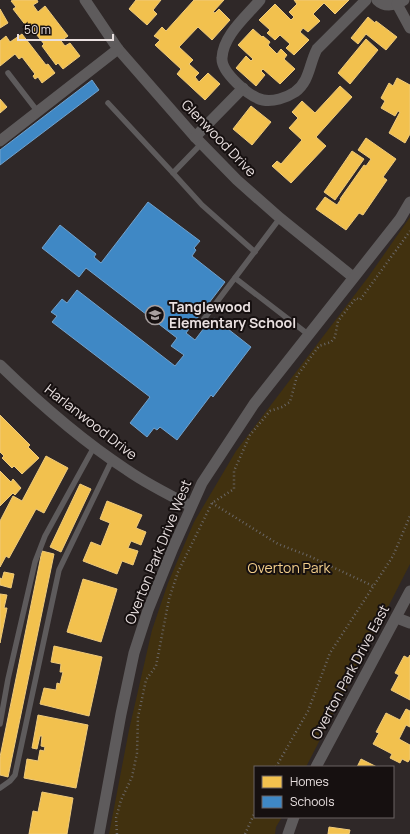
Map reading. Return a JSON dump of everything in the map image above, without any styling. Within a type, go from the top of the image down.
[{"type":"street","name":"Glenwood Drive","points":[[85,0],[118,49],[198,140],[237,180],[280,218],[353,277]]},
{"type":"street","points":[[260,0],[228,38],[224,47],[222,64],[226,72],[243,88],[262,100],[272,100],[295,92],[304,83],[309,74],[313,56],[317,49],[366,0]]},
{"type":"street","points":[[377,0],[380,3],[388,5],[400,2],[410,28]]},
{"type":"street","points":[[0,141],[118,49]]},
{"type":"street","points":[[198,140],[243,88]]},
{"type":"street","name":"Overton Park Drive West","points":[[99,834],[134,653],[151,603],[190,506],[202,483],[254,404],[400,219],[410,202]]},
{"type":"street","name":"Harlanwood Drive","points":[[1,369],[94,447],[150,484],[190,506]]},
{"type":"street","name":"Overton Park Drive East","points":[[317,766],[397,618],[410,591]]},
{"type":"street","points":[[397,618],[410,623]]},
{"type":"street","points":[[288,834],[294,818]]},
{"type":"lane","points":[[8,73],[38,112]]},
{"type":"lane","points":[[108,103],[202,205],[255,252]]},
{"type":"lane","points":[[173,173],[198,140]]},
{"type":"lane","points":[[201,323],[280,218]]},
{"type":"lane","points":[[235,278],[309,334]]},
{"type":"lane","points":[[0,724],[8,679],[34,562],[45,536],[94,447]]},
{"type":"lane","points":[[0,788],[10,781],[15,775],[59,570],[112,460]]},
{"type":"path","points":[[117,834],[116,818],[132,777],[137,753],[138,717],[146,680],[156,666],[169,599],[178,572],[212,503],[234,489],[234,471],[250,434],[270,411],[282,407],[290,402],[297,376],[319,346],[331,342],[335,338],[338,321],[356,298],[360,300],[410,231]]},
{"type":"path","points":[[212,503],[278,544],[373,586]]},
{"type":"path","points":[[277,766],[308,711],[330,653],[393,556],[410,516]]},
{"type":"path","points":[[245,834],[254,814]]},
{"type":"green space","name":"Overton Park","points":[[410,217],[410,564],[307,766],[254,766],[254,818],[281,818],[276,827],[275,834],[109,834],[129,730],[152,630],[168,583],[194,522],[236,451],[369,276]]},
{"type":"building: Homes","points":[[37,0],[38,2],[33,5],[38,12],[45,6],[68,36],[61,41],[65,46],[70,43],[80,56],[63,69],[58,63],[56,65],[42,46],[44,44],[29,25],[27,27],[13,9],[16,7],[11,1]]},
{"type":"building: Homes","points":[[136,0],[161,0],[153,10],[157,14],[147,25],[129,9]]},
{"type":"building: Homes","points":[[194,0],[224,0],[213,12],[215,13],[219,9],[230,20],[212,40],[198,27],[179,47],[193,60],[189,64],[199,73],[195,77],[199,82],[208,73],[220,84],[205,100],[177,74],[181,69],[155,45],[160,40],[154,36],[162,27],[166,31]]},
{"type":"building: Homes","points":[[294,0],[349,0],[335,14],[324,3],[313,14],[320,21],[308,32],[303,28],[300,32],[309,40],[294,55],[286,48],[290,44],[280,35],[275,40],[267,33],[270,30],[259,20],[275,4],[291,20],[294,17],[289,12],[297,4]]},
{"type":"building: Homes","points":[[0,9],[8,23],[0,28]]},
{"type":"building: Homes","points":[[368,17],[375,23],[376,21],[397,37],[386,50],[366,34],[358,44],[351,38]]},
{"type":"building: Homes","points":[[253,29],[270,42],[268,45],[277,54],[281,49],[287,55],[284,59],[295,69],[280,84],[263,69],[261,71],[265,75],[256,86],[236,68],[246,56],[251,61],[253,59],[238,45]]},
{"type":"building: Homes","points":[[22,34],[46,65],[48,64],[55,73],[42,83],[38,77],[35,79],[33,76],[35,74],[22,57],[19,59],[15,54],[0,66],[0,41],[6,36],[10,42]]},
{"type":"building: Homes","points":[[366,39],[378,50],[350,84],[338,73]]},
{"type":"building: Homes","points":[[397,78],[410,85],[410,134],[405,143],[389,133],[400,112],[398,111],[395,116],[381,108],[385,101],[381,98],[389,83],[393,86]]},
{"type":"building: Homes","points":[[340,86],[352,97],[316,137],[326,146],[291,183],[272,166],[277,161],[281,164],[302,140],[289,128],[298,118],[292,112],[302,101],[315,113]]},
{"type":"building: Homes","points":[[0,99],[7,107],[0,113]]},
{"type":"building: Homes","points":[[251,106],[271,122],[252,145],[233,129]]},
{"type":"building: Homes","points":[[366,138],[396,159],[383,177],[387,180],[363,215],[359,213],[346,230],[316,209],[325,197],[337,205],[364,165],[366,166],[371,159],[358,150]]},
{"type":"building: Homes","points":[[352,151],[364,159],[335,200],[324,192]]},
{"type":"building: Homes","points":[[0,415],[30,445],[28,447],[39,458],[22,474],[14,466],[12,468],[2,458],[4,456],[0,452]]},
{"type":"building: Homes","points":[[46,456],[68,468],[44,513],[36,509],[9,558],[6,556],[0,567],[0,521],[13,496],[22,501]]},
{"type":"building: Homes","points":[[0,471],[11,482],[13,479],[21,488],[15,495],[13,493],[0,506]]},
{"type":"building: Homes","points":[[80,484],[91,489],[61,552],[50,547]]},
{"type":"building: Homes","points":[[107,501],[142,515],[136,528],[146,532],[141,545],[131,541],[128,548],[138,551],[133,565],[122,561],[117,574],[83,561],[91,542],[101,546],[110,523],[100,519]]},
{"type":"building: Homes","points":[[42,551],[54,554],[8,777],[0,775],[0,757]]},
{"type":"building: Homes","points":[[4,572],[14,574],[11,588],[0,585],[0,578],[2,579]]},
{"type":"building: Homes","points":[[83,579],[117,589],[101,642],[67,632]]},
{"type":"building: Homes","points":[[0,594],[7,595],[4,608],[7,608],[0,643]]},
{"type":"building: Homes","points":[[54,646],[102,657],[89,716],[40,704],[44,688],[56,690],[57,683],[60,684],[63,672],[60,672],[61,664],[51,662]]},
{"type":"building: Homes","points":[[410,655],[410,700],[391,690],[399,675],[395,673],[404,656],[408,658]]},
{"type":"building: Homes","points":[[406,709],[410,711],[410,727],[406,725],[399,739],[410,745],[410,759],[408,762],[402,759],[400,763],[390,758],[392,754],[373,744],[379,733],[376,732],[386,713],[400,720]]},
{"type":"building: Homes","points":[[38,715],[88,725],[76,788],[24,778],[27,759],[38,761],[40,750],[44,751],[45,747],[41,746],[42,736],[40,736],[37,749],[32,748]]},
{"type":"building: Homes","points":[[361,759],[375,766],[358,766]]},
{"type":"building: Homes","points":[[42,792],[73,798],[67,834],[29,834],[33,811],[38,812]]},
{"type":"building: Homes","points":[[329,827],[350,830],[349,834],[328,834]]},
{"type":"building: Schools","points":[[92,80],[99,90],[0,165],[0,150]]},
{"type":"building: Schools","points":[[148,202],[200,241],[194,248],[196,250],[192,256],[225,282],[186,333],[195,340],[214,318],[251,347],[213,397],[211,395],[177,440],[160,427],[157,430],[154,428],[147,437],[130,423],[150,397],[52,322],[57,316],[51,312],[62,299],[67,303],[77,290],[175,366],[184,355],[171,346],[177,338],[86,268],[79,277],[42,248],[60,225],[96,254],[94,257],[101,263]]},
{"type":"place","name":"Tanglewood Elementary School","points":[[155,315]]}]
